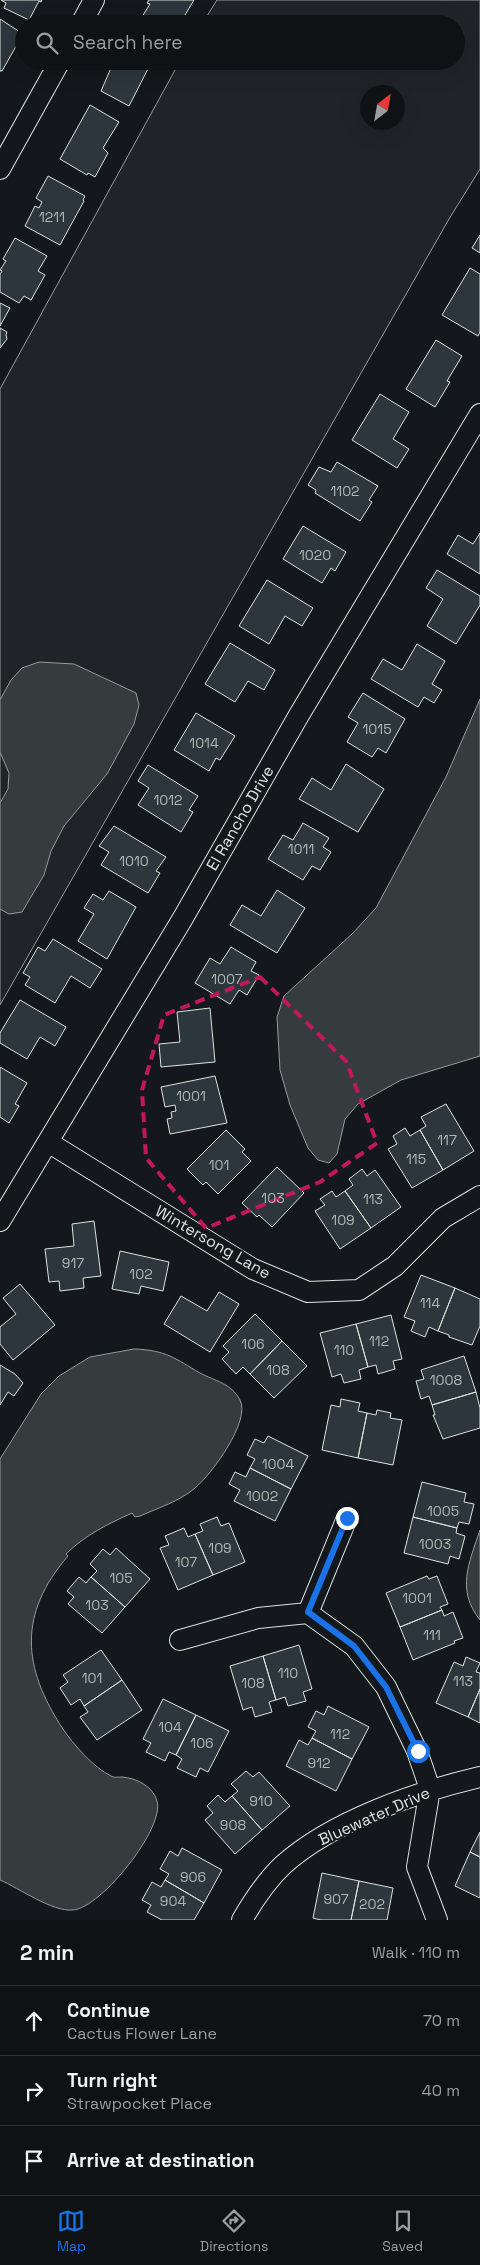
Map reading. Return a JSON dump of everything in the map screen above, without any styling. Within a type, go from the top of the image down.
[{"type":"street","points":[[86,15],[94,0]]},
{"type":"street","points":[[0,170],[55,70]]},
{"type":"street","name":"El Rancho Drive","points":[[0,1221],[183,918],[299,715],[480,414]]},
{"type":"street","name":"Wintersong Lane","points":[[48,1142],[252,1269],[308,1292],[359,1290],[395,1266],[443,1218],[480,1196]]},
{"type":"street","points":[[308,1612],[347,1518]]},
{"type":"street","points":[[180,1640],[258,1618],[308,1612],[354,1646],[386,1687],[418,1751],[430,1789],[417,1867],[437,1920]]},
{"type":"street","name":"Bluewater Drive","points":[[242,1920],[251,1904],[282,1865],[319,1838],[353,1821],[430,1789],[480,1777]]},
{"type":"highlighted area","points":[[260,977],[346,1061],[377,1143],[320,1182],[206,1228],[146,1158],[142,1090],[164,1015]]},
{"type":"shaded area","points":[[217,0],[480,0],[480,169],[449,219],[0,1005],[0,389],[175,70],[465,70],[465,15],[208,15]]},
{"type":"shaded area","points":[[39,662],[74,664],[136,693],[139,705],[134,724],[107,774],[64,826],[51,851],[44,875],[22,912],[9,914],[0,909],[0,803],[8,789],[9,773],[0,752],[0,700],[11,680],[22,668]]},
{"type":"shaded area","points":[[480,699],[480,1056],[401,1080],[358,1104],[345,1119],[337,1154],[329,1163],[318,1160],[308,1148],[290,1105],[280,1070],[277,1017],[284,996],[352,934],[376,908],[446,777]]},
{"type":"shaded area","points":[[134,1349],[163,1353],[222,1383],[236,1394],[242,1409],[240,1421],[228,1447],[210,1472],[195,1488],[176,1500],[140,1516],[135,1517],[132,1513],[123,1517],[97,1530],[81,1541],[66,1554],[68,1556],[40,1599],[31,1641],[33,1662],[39,1684],[49,1706],[67,1735],[91,1762],[112,1777],[122,1777],[138,1781],[152,1791],[157,1801],[157,1813],[151,1829],[141,1847],[114,1882],[85,1906],[73,1910],[65,1910],[46,1903],[0,1880],[0,1459],[41,1394],[59,1376],[90,1357]]},
{"type":"shaded area","points":[[480,1530],[480,1620],[468,1598],[467,1576]]},
{"type":"building","points":[[1,0],[42,0],[41,2],[39,1],[32,15],[19,15],[4,8],[6,3]]},
{"type":"building","points":[[149,0],[194,0],[185,15],[143,15],[150,4],[147,3]]},
{"type":"building","points":[[0,19],[15,29],[15,48],[2,71],[0,71]]},
{"type":"building","points":[[110,70],[147,70],[129,106],[101,91]]},
{"type":"building","points":[[90,105],[119,122],[103,148],[108,153],[95,177],[88,173],[87,175],[60,159]]},
{"type":"building","points":[[48,176],[85,196],[60,245],[25,226],[35,206],[39,208],[42,202],[36,198]]},
{"type":"building","points":[[480,235],[480,253],[472,248]]},
{"type":"building","points":[[15,238],[47,256],[38,271],[45,275],[31,300],[24,296],[19,303],[0,292],[0,274],[2,271],[0,270],[6,261],[3,259]]},
{"type":"building","points":[[470,268],[480,274],[480,332],[478,336],[442,315]]},
{"type":"building","points":[[0,303],[10,308],[0,326]]},
{"type":"building","points":[[0,328],[7,332],[7,339],[0,348]]},
{"type":"building","points":[[436,340],[462,356],[447,381],[450,382],[435,407],[406,389]]},
{"type":"building","points":[[380,394],[409,412],[393,439],[409,449],[397,468],[352,440]]},
{"type":"building","points":[[337,462],[378,486],[369,500],[372,502],[360,521],[315,493],[316,490],[308,485],[319,467],[331,472]]},
{"type":"building","points":[[303,526],[346,552],[335,571],[331,568],[322,583],[283,559]]},
{"type":"building","points":[[480,533],[480,574],[447,554],[458,535],[473,544]]},
{"type":"building","points":[[437,570],[480,596],[480,605],[456,644],[427,626],[443,599],[426,588]]},
{"type":"building","points":[[267,580],[313,608],[302,626],[285,616],[269,644],[239,626]]},
{"type":"building","points":[[230,643],[275,670],[264,690],[248,681],[235,702],[205,684]]},
{"type":"building","points":[[417,644],[445,661],[432,684],[442,690],[434,703],[424,697],[418,707],[371,679],[383,659],[402,670]]},
{"type":"building","points":[[363,693],[405,719],[386,753],[378,748],[372,757],[347,742],[358,723],[348,717]]},
{"type":"building","points":[[196,713],[235,736],[220,760],[216,758],[209,771],[174,750]]},
{"type":"building","points":[[346,764],[384,789],[358,832],[299,799],[312,778],[331,790]]},
{"type":"building","points":[[148,765],[198,796],[189,810],[193,812],[181,832],[138,805],[149,788],[138,781]]},
{"type":"building","points":[[303,823],[329,838],[323,847],[331,852],[320,870],[312,866],[303,880],[268,859],[283,835],[293,840]]},
{"type":"building","points":[[114,826],[166,857],[156,871],[160,873],[148,893],[101,865],[109,852],[99,846]]},
{"type":"building","points":[[277,890],[305,908],[277,953],[230,925],[242,905],[261,916]]},
{"type":"building","points":[[109,891],[136,907],[107,959],[78,941],[94,914],[84,908],[93,894],[103,900]]},
{"type":"building","points":[[53,939],[102,969],[90,988],[71,976],[55,1003],[25,985],[30,977],[23,973],[38,947],[45,951]]},
{"type":"building","points":[[231,947],[256,962],[251,971],[259,975],[247,995],[239,990],[230,1004],[195,983],[210,958],[220,964]]},
{"type":"building","points":[[20,1000],[66,1027],[55,1046],[40,1037],[27,1059],[0,1043],[0,1033]]},
{"type":"building","points":[[210,1008],[215,1062],[161,1067],[159,1044],[180,1042],[177,1012]]},
{"type":"building","points":[[0,1067],[27,1083],[15,1104],[19,1106],[9,1123],[0,1117]]},
{"type":"building","points":[[215,1076],[227,1123],[170,1134],[167,1119],[172,1118],[171,1112],[176,1111],[175,1105],[165,1107],[161,1087]]},
{"type":"building","points":[[446,1104],[474,1151],[443,1170],[420,1130],[426,1126],[421,1117]]},
{"type":"building","points":[[405,1128],[410,1136],[420,1130],[443,1170],[412,1188],[388,1149],[397,1144],[393,1136]]},
{"type":"building","points":[[226,1130],[245,1149],[242,1152],[251,1161],[218,1194],[206,1182],[203,1185],[187,1169]]},
{"type":"building","points":[[277,1167],[304,1193],[272,1227],[259,1215],[257,1217],[242,1203]]},
{"type":"building","points":[[362,1169],[367,1176],[375,1170],[401,1207],[371,1228],[345,1191],[353,1185],[349,1179]]},
{"type":"building","points":[[332,1191],[336,1197],[345,1191],[371,1228],[340,1249],[315,1211],[325,1205],[320,1199]]},
{"type":"building","points":[[94,1221],[101,1276],[83,1278],[84,1288],[60,1291],[59,1281],[49,1282],[45,1249],[74,1246],[72,1224]]},
{"type":"building","points":[[120,1251],[169,1262],[163,1291],[141,1286],[139,1294],[112,1289]]},
{"type":"building","points":[[421,1275],[455,1288],[438,1331],[429,1327],[425,1337],[411,1331],[415,1321],[404,1317]]},
{"type":"building","points":[[20,1284],[55,1325],[13,1360],[0,1344],[0,1327],[16,1314],[3,1298]]},
{"type":"building","points":[[455,1288],[480,1299],[480,1326],[472,1345],[438,1331]]},
{"type":"building","points":[[219,1292],[239,1304],[210,1352],[164,1324],[181,1296],[207,1311]]},
{"type":"building","points":[[255,1314],[282,1341],[250,1374],[243,1367],[236,1374],[222,1359],[229,1352],[223,1346]]},
{"type":"building","points":[[391,1315],[402,1359],[393,1361],[395,1369],[378,1374],[376,1365],[368,1367],[356,1324]]},
{"type":"building","points":[[356,1324],[368,1367],[359,1370],[361,1379],[344,1383],[341,1374],[332,1377],[320,1333]]},
{"type":"building","points":[[282,1341],[307,1366],[274,1398],[250,1374]]},
{"type":"building","points":[[464,1356],[476,1392],[432,1405],[429,1396],[421,1399],[416,1381],[424,1379],[421,1370]]},
{"type":"building","points":[[0,1365],[15,1374],[23,1383],[14,1396],[8,1392],[0,1405]]},
{"type":"building","points":[[476,1392],[480,1408],[480,1428],[443,1439],[433,1415],[435,1415],[432,1405]]},
{"type":"building","points":[[341,1399],[360,1403],[358,1411],[367,1413],[358,1458],[322,1450],[331,1405],[340,1407]]},
{"type":"building","points":[[377,1410],[391,1413],[390,1418],[402,1420],[393,1465],[358,1458],[367,1413],[376,1415]]},
{"type":"building","points":[[268,1436],[308,1456],[291,1489],[250,1468],[255,1459],[247,1455],[255,1439],[264,1443]]},
{"type":"building","points":[[250,1468],[291,1489],[275,1521],[234,1501],[240,1490],[229,1484],[235,1472],[246,1477]]},
{"type":"building","points":[[422,1482],[466,1493],[464,1502],[474,1504],[469,1524],[459,1522],[457,1528],[413,1517]]},
{"type":"building","points":[[217,1517],[221,1526],[229,1523],[245,1562],[213,1575],[195,1534],[203,1531],[200,1524]]},
{"type":"building","points":[[413,1517],[457,1528],[456,1533],[465,1536],[459,1559],[450,1556],[448,1564],[404,1553]]},
{"type":"building","points":[[184,1528],[188,1537],[195,1534],[213,1575],[178,1590],[160,1548],[169,1545],[165,1536]]},
{"type":"building","points":[[116,1548],[150,1579],[125,1607],[91,1577],[97,1571],[90,1564],[103,1549],[110,1555]]},
{"type":"building","points":[[427,1576],[429,1579],[437,1576],[448,1604],[440,1607],[442,1610],[400,1627],[386,1593]]},
{"type":"building","points":[[79,1577],[86,1583],[91,1577],[125,1607],[102,1633],[68,1604],[74,1597],[67,1591]]},
{"type":"building","points":[[442,1610],[444,1616],[453,1612],[463,1638],[413,1660],[400,1627]]},
{"type":"building","points":[[299,1645],[312,1689],[303,1692],[306,1701],[288,1706],[285,1697],[276,1700],[263,1656]]},
{"type":"building","points":[[101,1650],[122,1680],[84,1706],[80,1699],[71,1705],[60,1688],[68,1682],[63,1675]]},
{"type":"building","points":[[263,1656],[276,1700],[269,1702],[272,1712],[255,1717],[252,1707],[243,1710],[230,1666]]},
{"type":"building","points":[[466,1657],[480,1663],[476,1672],[480,1673],[480,1689],[468,1717],[436,1703],[454,1662],[463,1666]]},
{"type":"building","points":[[122,1680],[142,1710],[97,1740],[80,1717],[88,1712],[84,1706]]},
{"type":"building","points":[[480,1689],[480,1723],[468,1717]]},
{"type":"building","points":[[163,1699],[196,1715],[176,1755],[169,1752],[165,1761],[146,1752],[151,1743],[143,1739]]},
{"type":"building","points":[[328,1706],[369,1727],[352,1759],[312,1738],[316,1731],[308,1727],[316,1711],[324,1715]]},
{"type":"building","points":[[196,1715],[229,1731],[208,1772],[200,1768],[196,1777],[177,1768],[182,1759],[176,1755]]},
{"type":"building","points":[[312,1738],[352,1759],[336,1791],[286,1766],[299,1740],[308,1745]]},
{"type":"building","points":[[246,1771],[253,1777],[259,1772],[290,1806],[262,1830],[232,1796],[238,1791],[231,1784]]},
{"type":"building","points":[[218,1795],[225,1802],[232,1796],[262,1830],[235,1854],[205,1820],[213,1813],[207,1806]]},
{"type":"building","points":[[480,1832],[480,1857],[470,1852]]},
{"type":"building","points":[[182,1848],[222,1870],[204,1903],[165,1880],[169,1874],[160,1869],[170,1851],[178,1856]]},
{"type":"building","points":[[470,1852],[480,1857],[480,1898],[455,1886]]},
{"type":"building","points":[[322,1873],[359,1881],[351,1920],[321,1920],[313,1918]]},
{"type":"building","points":[[165,1880],[204,1903],[194,1920],[162,1920],[147,1912],[151,1905],[142,1900],[152,1882],[161,1887]]},
{"type":"building","points":[[359,1881],[393,1888],[387,1920],[351,1920]]},
{"type":"route","points":[[347,1518],[308,1612],[354,1646],[386,1687],[418,1751]]}]
